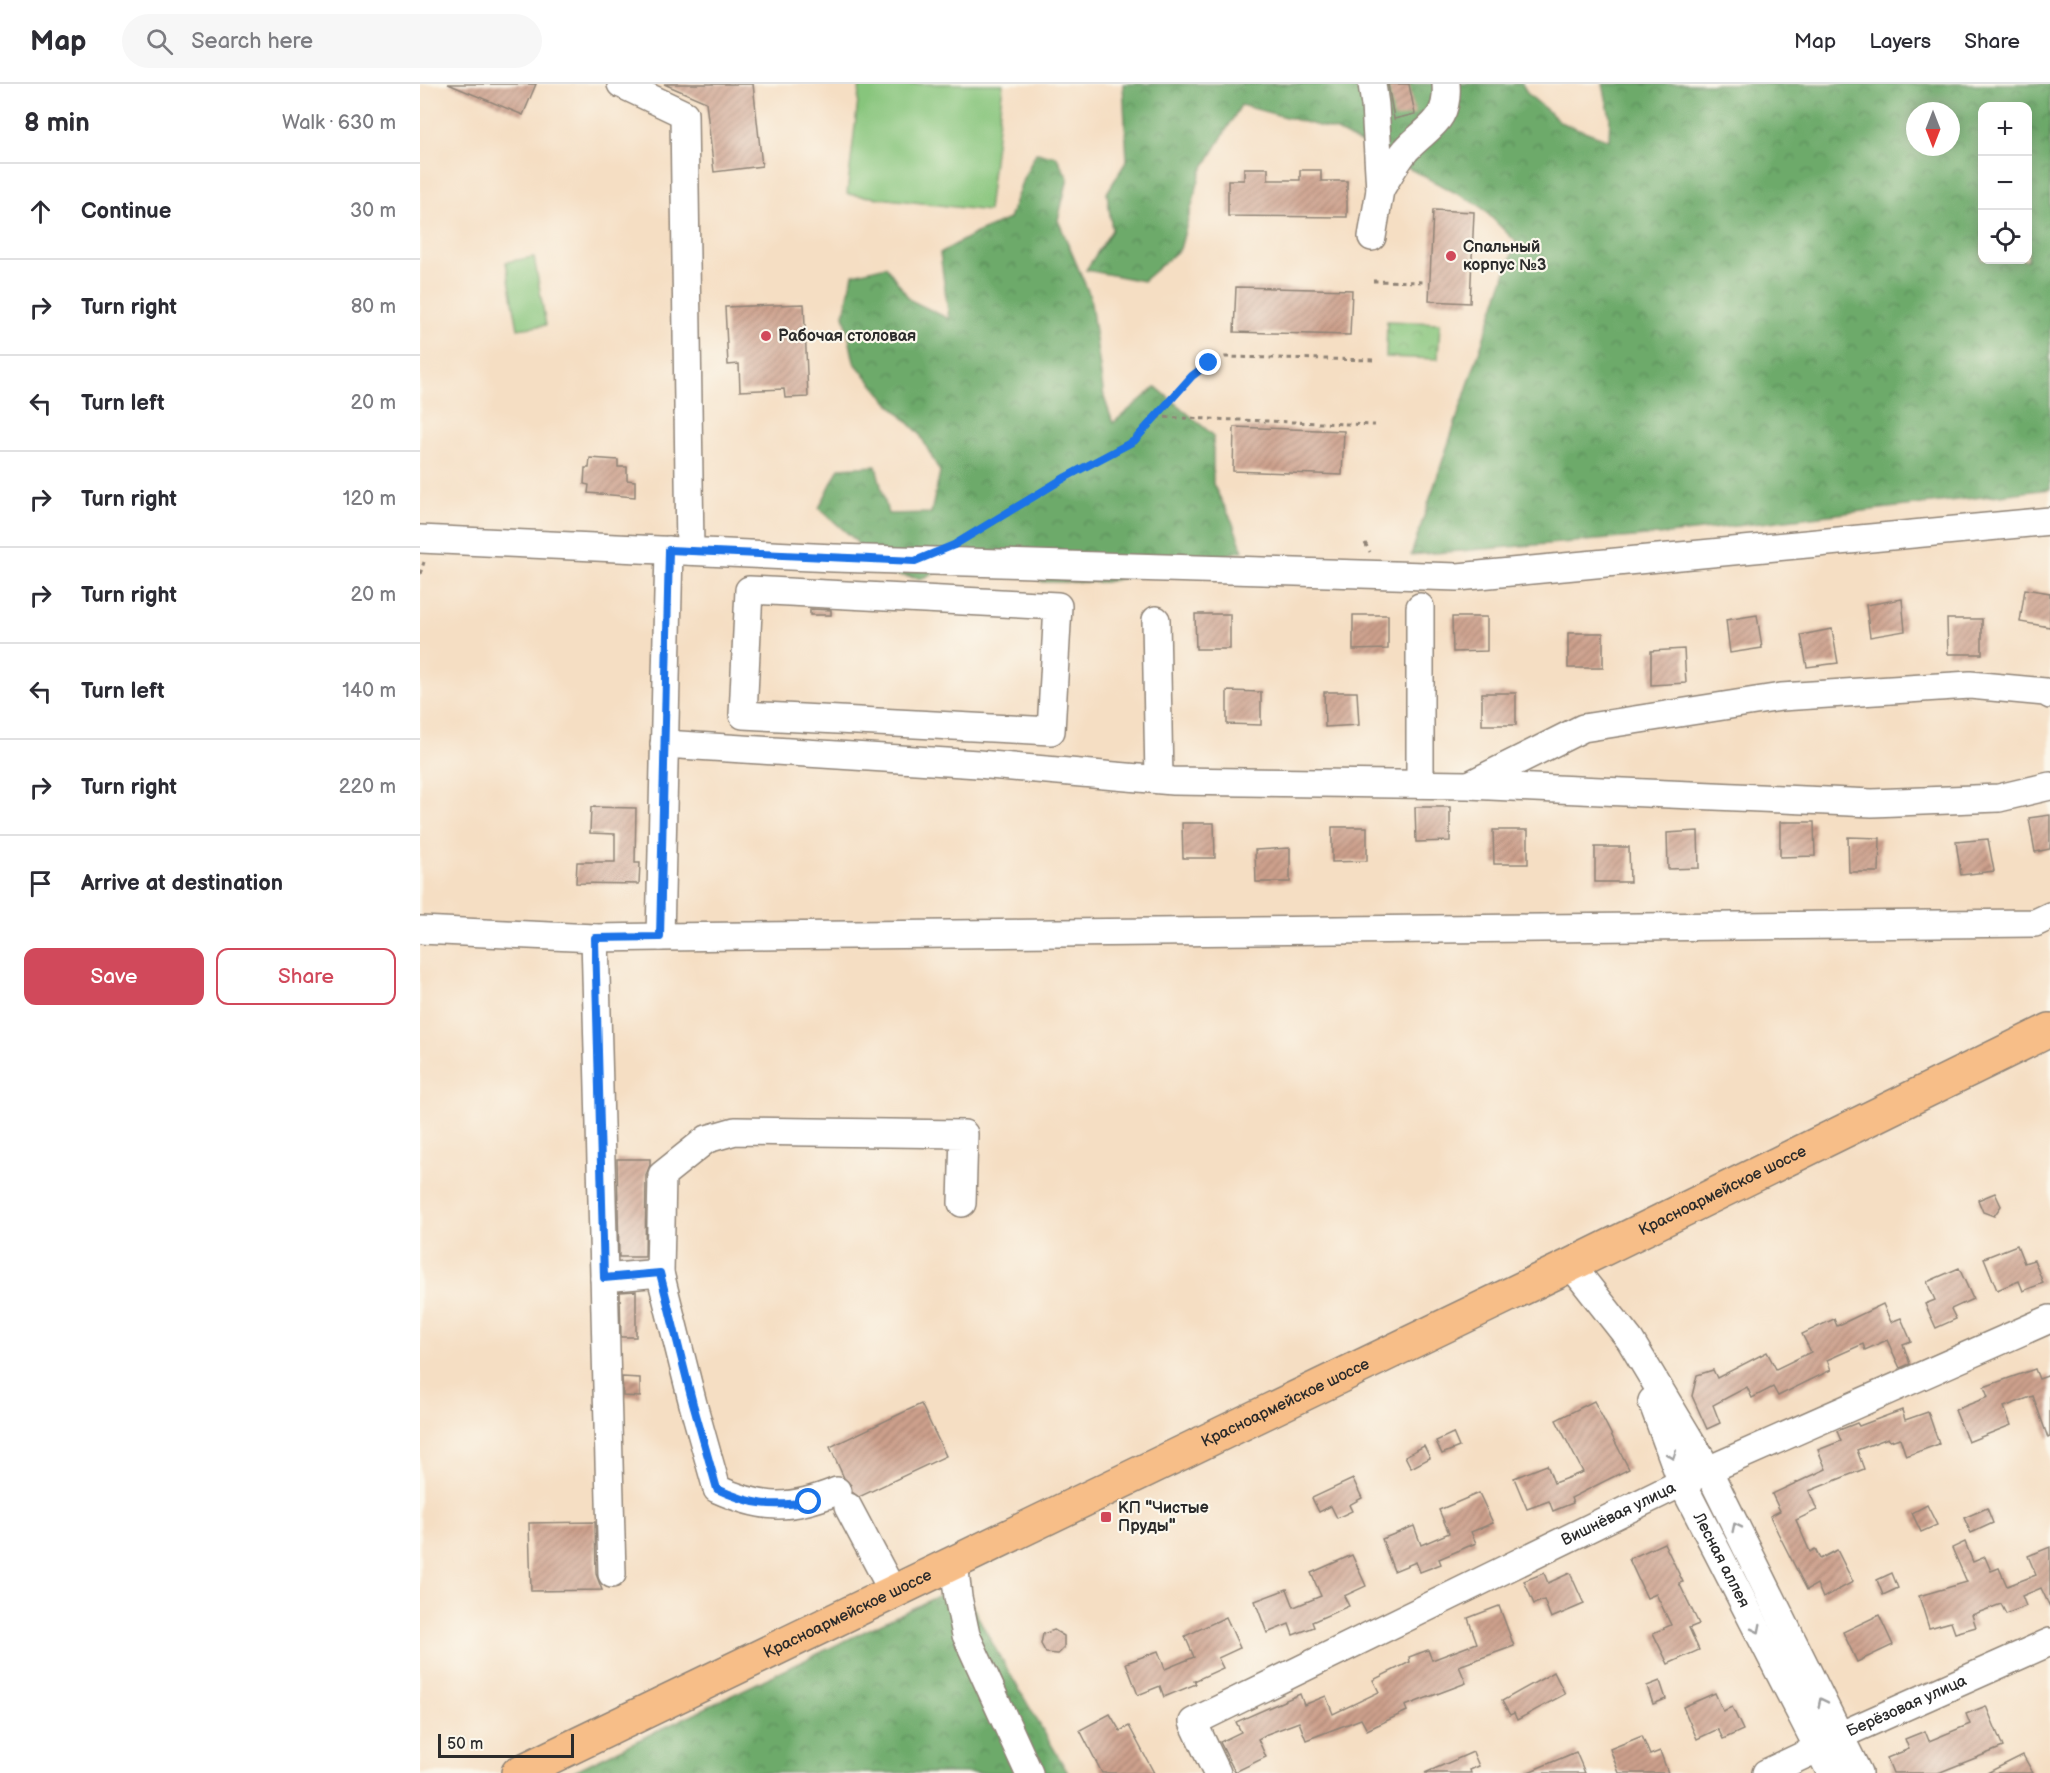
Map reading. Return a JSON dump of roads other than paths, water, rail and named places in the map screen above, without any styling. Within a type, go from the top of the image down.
[{"type":"main road","name":"Красноармейское шоссе","points":[[518,1773],[1571,1265],[2050,1030]]},
{"type":"street","points":[[621,84],[684,114],[679,551],[664,744],[660,937]]},
{"type":"street","points":[[1371,84],[1375,105],[1380,190],[1372,237]]},
{"type":"street","points":[[1380,190],[1406,150],[1436,124],[1447,96],[1446,84]]},
{"type":"street","points":[[1377,137],[1394,129],[1408,128],[1422,137]]},
{"type":"street","points":[[420,539],[847,558],[1458,577],[2050,521]]},
{"type":"street","points":[[847,558],[847,595]]},
{"type":"street","points":[[749,590],[1058,606],[1052,731],[767,716],[743,715],[749,590]]},
{"type":"street","points":[[1420,607],[1420,784]]},
{"type":"street","points":[[1156,620],[1159,779]]},
{"type":"street","points":[[1468,785],[1583,728],[1757,700],[1970,686],[2045,692],[2050,695]]},
{"type":"street","points":[[767,716],[771,750]]},
{"type":"street","points":[[995,728],[996,765]]},
{"type":"street","points":[[664,744],[996,765],[1159,779],[1468,785],[1872,803],[1999,798],[2050,786]]},
{"type":"street","points":[[420,930],[595,938],[2035,922],[2050,916]]},
{"type":"street","points":[[595,938],[612,1574]]},
{"type":"street","points":[[893,1592],[843,1499],[778,1506],[740,1500],[717,1489],[660,1273],[662,1175],[707,1139],[735,1131],[964,1134],[962,1203]]},
{"type":"street","points":[[1571,1265],[1630,1340],[1707,1470],[1829,1742],[1858,1773]]},
{"type":"street","points":[[604,1278],[660,1273]]},
{"type":"street","name":"Вишнёвая улица","points":[[1216,1773],[1193,1722],[1707,1470],[2050,1319]]},
{"type":"street","name":"Лесная аллея","points":[[1630,1340],[1682,1483],[1829,1742],[1831,1773]]},
{"type":"street","points":[[954,1563],[966,1635],[1029,1773]]},
{"type":"street","name":"Берёзовая улица","points":[[1766,1773],[2050,1642]]},
{"type":"place","name":"Спальный корпус №3","points":[[1451,256]]},
{"type":"place","name":"Рабочая столовая","points":[[766,336]]},
{"type":"place","name":"КП \"Чистые Пруды\"","points":[[1106,1517]]}]
